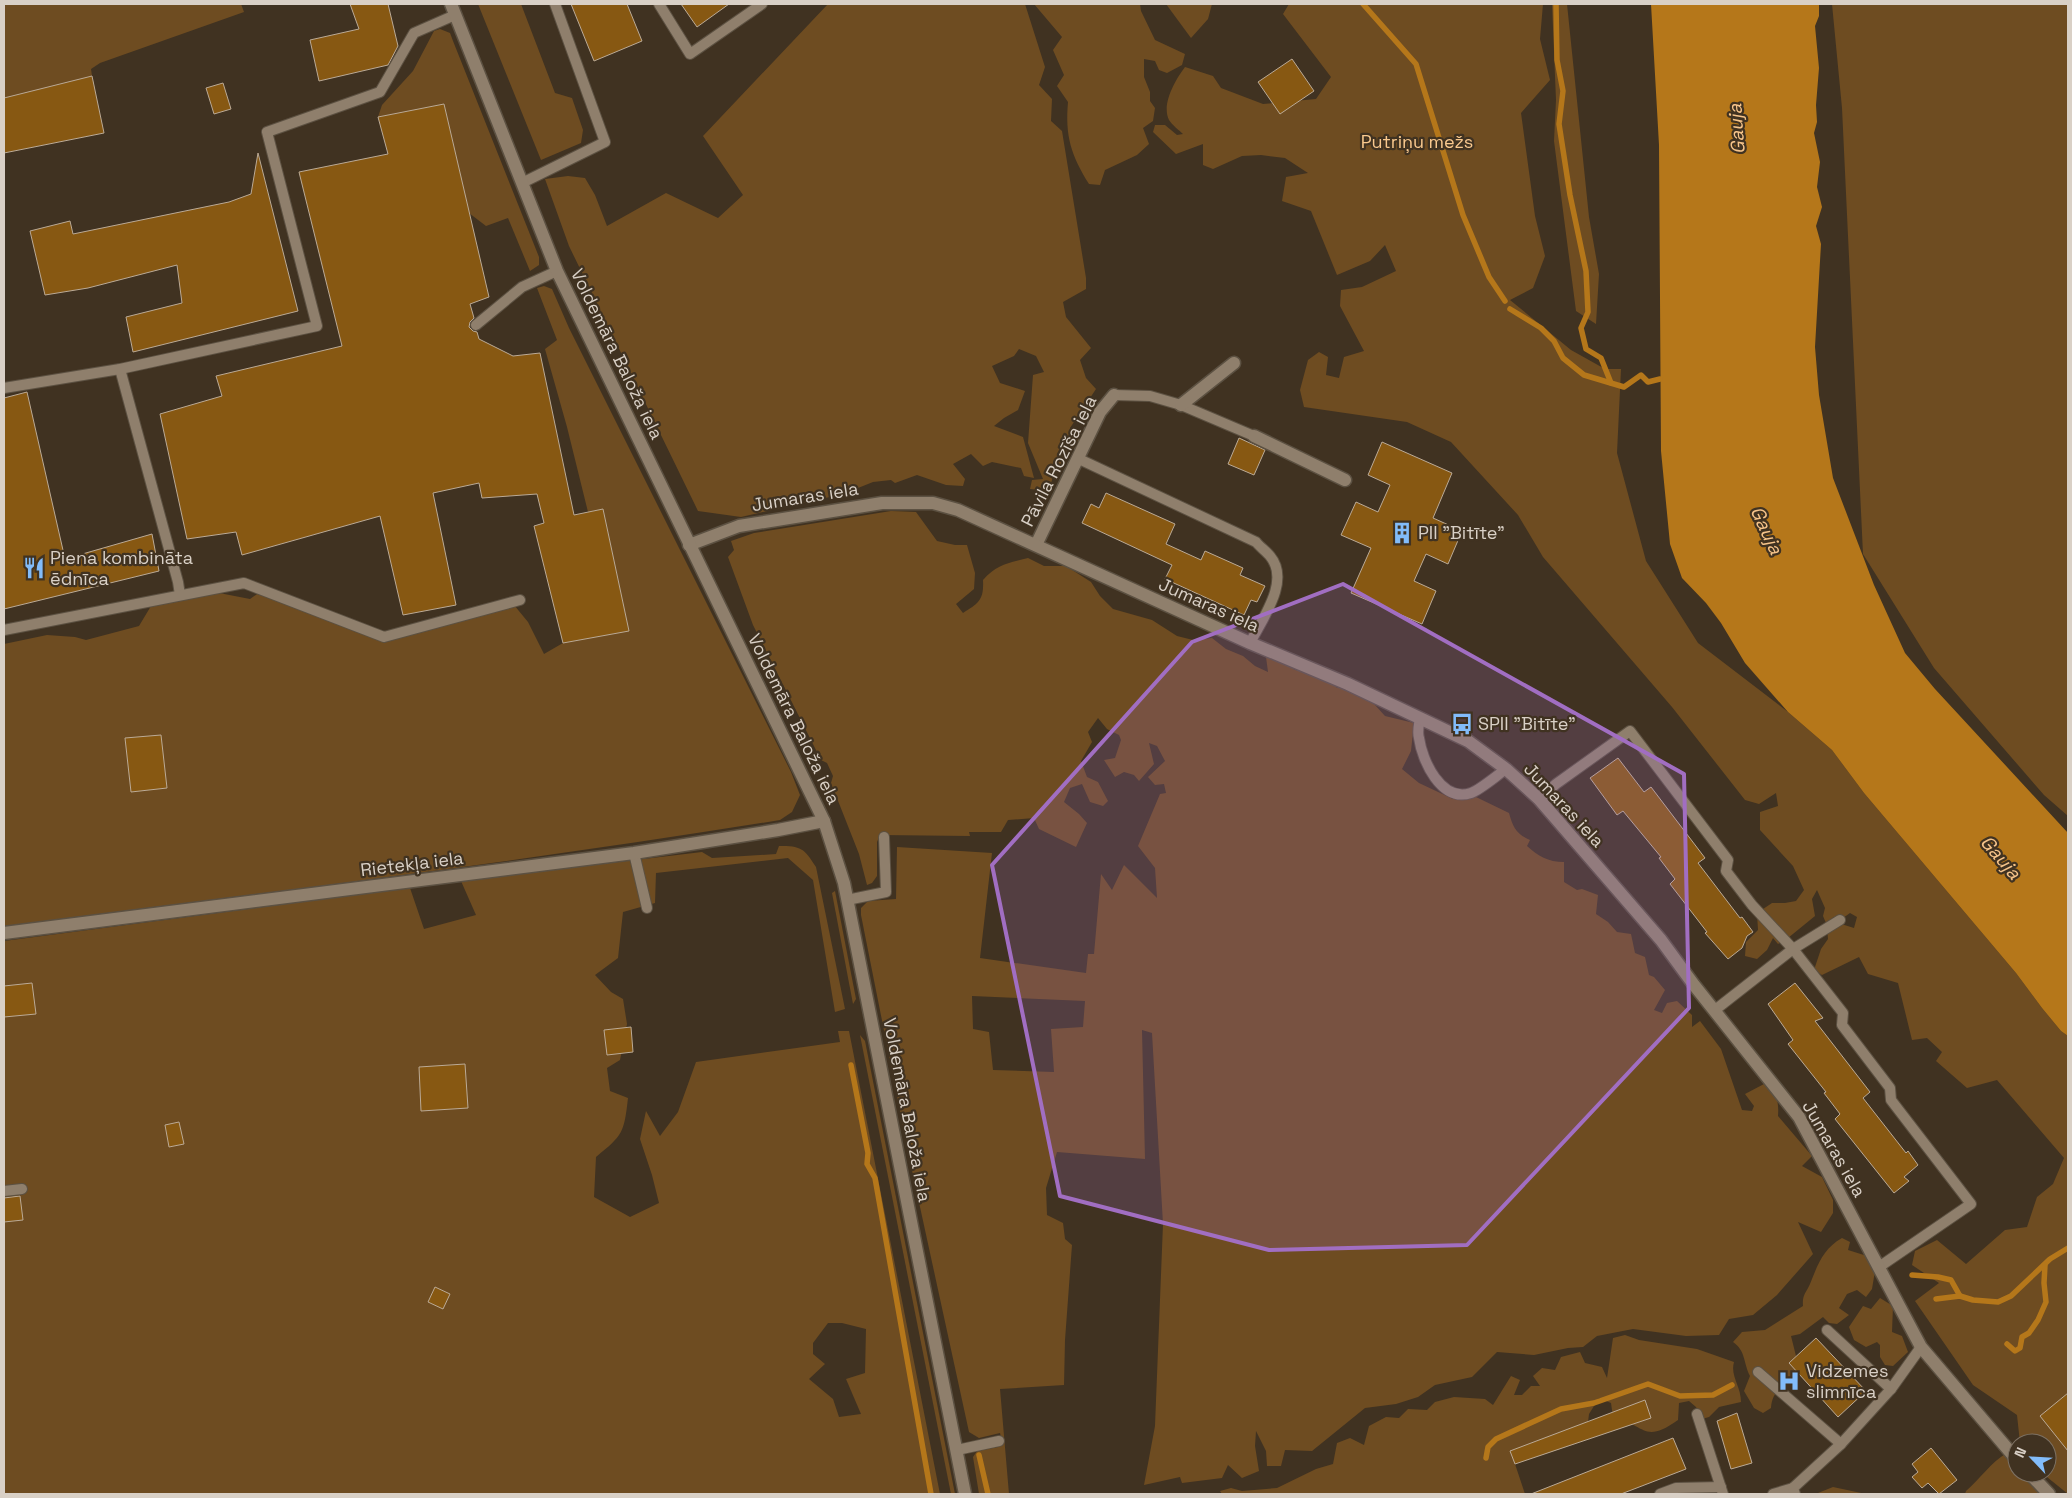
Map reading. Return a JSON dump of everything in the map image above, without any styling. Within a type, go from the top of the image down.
[{"type":"street","name":"Voldemāra Baloža iela","points":[[453,9],[557,271],[824,820],[844,883],[965,1494]]},
{"type":"street","points":[[1181,405],[1234,363]]},
{"type":"street","name":"Pāvila Rozīša iela","points":[[1036,545],[1100,412],[1114,394]]},
{"type":"street","points":[[1254,436],[1345,480]]},
{"type":"street","name":"Jumaras iela","points":[[689,544],[739,526],[882,502],[934,503],[958,510],[1250,643],[1348,684],[1468,741],[1506,769],[1539,799],[1661,940],[1799,1117],[1921,1347],[2007,1448]]},
{"type":"street","name":"Rietekļa iela","points":[[4,933],[634,854],[778,830],[824,820]]},
{"type":"street","points":[[2039,1483],[2049,1494]]},
{"type":"lane","points":[[522,183],[605,142],[555,4]]},
{"type":"lane","points":[[659,4],[690,54],[762,4]]},
{"type":"lane","points":[[4,388],[120,369],[317,326],[267,132],[380,92],[414,33],[453,9]]},
{"type":"lane","points":[[476,326],[522,287],[557,271]]},
{"type":"lane","points":[[120,369],[180,595]]},
{"type":"lane","points":[[1114,394],[1150,396],[1181,405],[1254,436]]},
{"type":"lane","points":[[1079,459],[1256,542],[1271,557],[1278,572],[1278,582],[1272,601],[1250,643]]},
{"type":"lane","points":[[4,630],[244,583],[384,637],[520,600]]},
{"type":"lane","points":[[1420,718],[1418,736],[1424,759],[1430,773],[1445,788],[1457,793],[1470,793],[1506,769]]},
{"type":"lane","points":[[1539,799],[1556,784],[1630,731],[1728,860],[1726,871],[1752,905],[1793,949],[1843,1013],[1842,1025],[1890,1088],[1891,1100],[1971,1204],[1879,1267]]},
{"type":"lane","points":[[847,900],[886,892],[884,836]]},
{"type":"lane","points":[[634,854],[647,908]]},
{"type":"lane","points":[[1715,1010],[1793,949],[1840,920]]},
{"type":"lane","points":[[4,1191],[22,1189]]},
{"type":"lane","points":[[1827,1330],[1891,1389]]},
{"type":"lane","points":[[1774,1494],[1794,1491],[1842,1444],[1891,1389],[1921,1347]]},
{"type":"lane","points":[[1758,1372],[1842,1444]]},
{"type":"lane","points":[[1660,1494],[1676,1488],[1722,1491],[1697,1414]]},
{"type":"lane","points":[[957,1450],[999,1441]]},
{"type":"highlighted area","points":[[1343,584],[1684,774],[1689,1008],[1467,1245],[1269,1250],[1060,1196],[992,865],[1192,642]]},
{"type":"green space","points":[[4,4],[241,4],[244,12],[100,63],[91,69],[92,76],[4,98]]},
{"type":"green space","points":[[478,4],[521,4],[555,93],[572,98],[583,130],[581,143],[541,160]]},
{"type":"green space","points":[[828,4],[1025,4],[1045,67],[1039,85],[1052,99],[1051,121],[1062,131],[1086,278],[1086,289],[1063,302],[1066,317],[1091,348],[1080,360],[1086,378],[1096,389],[1070,428],[1083,436],[1053,474],[1050,491],[1030,489],[1032,480],[1043,479],[1028,443],[1033,375],[1044,372],[1036,356],[1019,349],[1014,356],[992,366],[1000,383],[1025,391],[1018,410],[994,426],[1023,437],[1034,478],[1024,476],[1021,468],[992,462],[983,466],[971,454],[953,464],[965,479],[963,486],[946,485],[917,475],[895,483],[891,480],[873,482],[843,494],[741,517],[698,511],[569,246],[545,179],[568,176],[585,178],[595,195],[607,226],[666,193],[718,218],[743,195],[703,136]]},
{"type":"green space","points":[[1034,4],[1140,4],[1141,11],[1155,40],[1185,54],[1182,65],[1167,73],[1159,70],[1155,61],[1144,59],[1144,77],[1150,92],[1150,101],[1155,108],[1153,121],[1143,128],[1149,144],[1137,155],[1105,170],[1100,185],[1089,184],[1078,164],[1071,145],[1067,125],[1068,102],[1057,86],[1064,75],[1053,50],[1062,37]]},
{"type":"green space","points":[[1166,4],[1212,4],[1208,19],[1191,38]]},
{"type":"green space","name":"Putriņu mežs","points":[[1289,4],[1543,4],[1540,39],[1550,80],[1521,113],[1535,216],[1545,256],[1533,288],[1510,300],[1571,350],[1605,369],[1621,369],[1617,453],[1646,561],[1698,643],[1788,712],[1832,750],[1864,793],[2016,973],[2061,1031],[2068,1036],[2068,1494],[2054,1483],[2057,1483],[2057,1433],[2019,1433],[2017,1415],[1973,1385],[1915,1301],[1939,1283],[1912,1265],[1915,1251],[1937,1240],[1966,1264],[2005,1230],[2027,1227],[2037,1197],[2053,1184],[2064,1158],[1997,1080],[1967,1088],[1936,1061],[1942,1052],[1927,1038],[1912,1040],[1898,983],[1868,974],[1859,957],[1822,975],[1814,970],[1821,949],[1828,939],[1827,927],[1838,923],[1854,928],[1857,917],[1850,913],[1843,918],[1834,917],[1826,923],[1823,916],[1825,908],[1817,890],[1812,899],[1815,916],[1778,944],[1773,938],[1767,950],[1757,959],[1745,956],[1746,942],[1758,930],[1757,913],[1772,903],[1796,901],[1804,890],[1793,866],[1760,830],[1760,812],[1778,806],[1776,793],[1759,804],[1745,800],[1672,707],[1543,557],[1518,515],[1451,442],[1407,422],[1304,407],[1300,390],[1308,360],[1319,352],[1328,357],[1326,375],[1339,378],[1344,357],[1364,351],[1340,306],[1341,290],[1362,287],[1396,271],[1385,245],[1370,261],[1337,275],[1311,211],[1282,201],[1286,177],[1308,173],[1285,158],[1261,155],[1242,156],[1213,169],[1203,165],[1203,144],[1176,154],[1153,132],[1155,125],[1165,125],[1177,135],[1183,134],[1169,120],[1167,107],[1174,85],[1185,67],[1213,76],[1221,88],[1263,104],[1316,99],[1331,77],[1283,14]]},
{"type":"green space","points":[[1552,4],[1567,4],[1589,217],[1599,274],[1596,324],[1576,311],[1554,141],[1556,100]]},
{"type":"green space","points":[[1832,4],[2068,4],[2068,816],[2044,795],[1934,668],[1863,554],[1842,108]]},
{"type":"green space","points":[[440,29],[450,33],[539,257],[539,265],[530,271],[508,218],[486,226],[469,213],[444,104],[378,117],[382,105],[413,71],[434,31]]},
{"type":"green space","points":[[544,286],[552,289],[569,328],[791,772],[800,795],[792,812],[780,820],[586,850],[4,926],[4,644],[47,635],[75,637],[86,640],[139,626],[151,606],[214,592],[250,599],[260,592],[383,641],[514,605],[528,622],[544,654],[563,643],[629,631],[603,509],[588,512],[545,349],[557,340],[537,288]]},
{"type":"green space","points":[[891,511],[916,512],[937,541],[955,545],[967,545],[975,573],[974,589],[956,604],[963,613],[981,597],[983,580],[1003,565],[1028,558],[1044,566],[1066,566],[1091,582],[1100,596],[1113,609],[1152,620],[1177,636],[1193,640],[1212,638],[1226,649],[1243,656],[1255,666],[1268,672],[1266,657],[1281,660],[1295,670],[1312,671],[1321,680],[1327,675],[1337,688],[1353,684],[1361,695],[1375,705],[1385,716],[1414,723],[1411,751],[1402,769],[1419,783],[1453,799],[1476,797],[1509,813],[1516,830],[1530,840],[1527,846],[1544,858],[1564,862],[1564,882],[1577,890],[1582,889],[1598,895],[1596,914],[1608,922],[1617,932],[1631,934],[1635,953],[1645,957],[1649,975],[1654,977],[1665,990],[1654,1010],[1662,1013],[1667,1003],[1677,1001],[1692,1015],[1692,1027],[1700,1021],[1721,1049],[1742,1110],[1752,1111],[1754,1106],[1745,1094],[1764,1084],[1772,1090],[1777,1101],[1778,1116],[1812,1156],[1802,1166],[1822,1177],[1833,1200],[1833,1213],[1821,1232],[1798,1222],[1813,1254],[1777,1295],[1753,1315],[1729,1319],[1719,1335],[1686,1336],[1633,1329],[1597,1336],[1583,1347],[1534,1355],[1497,1352],[1472,1377],[1435,1385],[1418,1397],[1396,1404],[1365,1408],[1312,1451],[1285,1450],[1281,1466],[1267,1466],[1266,1451],[1256,1431],[1255,1446],[1259,1471],[1242,1478],[1228,1465],[1222,1478],[1182,1483],[1180,1477],[1144,1485],[1155,1426],[1163,1224],[1152,1033],[1142,1030],[1145,1159],[1057,1152],[1046,1188],[1047,1215],[1063,1223],[1065,1239],[1072,1245],[1065,1340],[1064,1385],[1000,1389],[1009,1494],[979,1494],[973,1457],[977,1451],[998,1447],[1002,1442],[1000,1433],[979,1438],[969,1432],[910,1161],[861,908],[868,901],[896,899],[897,847],[992,853],[980,958],[1086,973],[1088,954],[1094,954],[1101,874],[1112,890],[1124,865],[1157,898],[1155,868],[1138,846],[1160,794],[1166,793],[1164,784],[1155,785],[1148,777],[1165,761],[1157,746],[1149,743],[1154,764],[1139,781],[1134,775],[1124,772],[1115,777],[1104,760],[1115,758],[1121,740],[1119,735],[1107,729],[1098,718],[1088,732],[1092,742],[1081,761],[1087,777],[1098,782],[1108,801],[1103,806],[1090,802],[1082,784],[1070,788],[1064,802],[1087,823],[1076,847],[1039,829],[1034,818],[1008,820],[1001,832],[969,832],[970,836],[880,835],[877,842],[877,876],[872,883],[867,885],[859,854],[831,783],[833,776],[827,763],[821,760],[753,625],[728,557],[734,550],[731,541],[754,533]],"holes":[[[972,996],[1085,1001],[1083,1027],[1051,1029],[1054,1072],[993,1070],[989,1032],[973,1029]]]},
{"type":"green space","points":[[779,846],[801,849],[816,867],[845,1009],[835,1012],[813,880],[788,858],[656,873],[655,903],[623,912],[618,958],[595,975],[611,992],[623,999],[627,1024],[620,1060],[607,1068],[610,1091],[628,1098],[621,1132],[596,1157],[594,1197],[630,1217],[659,1203],[640,1139],[646,1111],[660,1136],[678,1112],[696,1062],[840,1042],[838,1031],[849,1031],[940,1494],[4,1494],[4,941],[410,888],[424,929],[476,915],[461,881],[702,852],[712,858],[776,854]],"holes":[[[828,1323],[842,1323],[866,1329],[865,1373],[846,1379],[861,1414],[839,1417],[833,1399],[809,1379],[825,1364],[813,1354],[813,1343]]]},
{"type":"green space","points":[[835,891],[856,999],[853,1004],[832,893]]},
{"type":"green space","points":[[860,1035],[865,1041],[955,1494],[951,1494]]},
{"type":"green space","points":[[1842,1238],[1850,1242],[1848,1250],[1867,1256],[1876,1265],[1872,1289],[1866,1297],[1857,1290],[1847,1294],[1839,1308],[1849,1315],[1837,1324],[1829,1323],[1823,1317],[1800,1334],[1791,1336],[1798,1364],[1794,1379],[1778,1390],[1773,1398],[1771,1408],[1763,1413],[1754,1408],[1744,1391],[1750,1376],[1740,1349],[1733,1342],[1742,1332],[1765,1330],[1803,1306],[1803,1299],[1822,1258],[1835,1242]]},
{"type":"green space","points":[[1880,1298],[1893,1306],[1892,1332],[1902,1336],[1908,1352],[1893,1366],[1885,1365],[1880,1357],[1880,1345],[1877,1342],[1866,1347],[1854,1340],[1849,1327],[1863,1306],[1871,1309]]},
{"type":"green space","points":[[1625,1335],[1639,1340],[1697,1349],[1734,1362],[1733,1372],[1741,1396],[1741,1402],[1719,1407],[1709,1417],[1702,1419],[1696,1407],[1689,1401],[1679,1403],[1678,1420],[1658,1431],[1650,1432],[1613,1417],[1611,1403],[1599,1398],[1589,1414],[1587,1430],[1515,1464],[1525,1494],[1222,1494],[1220,1491],[1231,1488],[1242,1491],[1277,1488],[1316,1469],[1333,1464],[1337,1443],[1350,1438],[1364,1445],[1369,1426],[1386,1417],[1399,1418],[1408,1409],[1427,1410],[1435,1402],[1454,1397],[1485,1399],[1493,1405],[1511,1376],[1520,1380],[1514,1395],[1522,1395],[1531,1386],[1540,1386],[1533,1376],[1542,1368],[1555,1370],[1561,1357],[1580,1352],[1585,1363],[1602,1367],[1607,1378],[1613,1338]]},
{"type":"green space","points":[[2007,1453],[2007,1483],[2036,1483],[2048,1494],[1965,1494]]},
{"type":"green space","points":[[1833,1487],[1866,1494],[1818,1493]]},
{"type":"water","name":"Gauja","points":[[1651,4],[1819,4],[1819,16],[1815,26],[1819,68],[1816,105],[1817,122],[1814,133],[1820,162],[1817,187],[1822,207],[1816,226],[1821,244],[1815,347],[1819,395],[1833,478],[1874,585],[1905,653],[1935,689],[2068,833],[2068,1036],[2061,1031],[2016,973],[1864,793],[1832,750],[1788,712],[1745,663],[1721,623],[1706,603],[1682,578],[1670,544],[1661,451],[1659,145]]},
{"type":"building","points":[[350,4],[388,4],[398,46],[388,65],[319,81],[310,40],[359,29]]},
{"type":"building","points":[[571,4],[627,4],[642,41],[594,61]]},
{"type":"building","points":[[681,4],[729,4],[697,27]]},
{"type":"building","points":[[1292,59],[1314,91],[1280,114],[1258,82]]},
{"type":"building","points":[[92,76],[104,133],[4,153],[4,98]]},
{"type":"building","points":[[223,83],[231,109],[214,114],[206,88]]},
{"type":"building","points":[[444,104],[489,297],[470,304],[474,318],[470,322],[469,327],[477,332],[479,339],[513,356],[540,353],[574,515],[603,509],[629,631],[563,643],[534,526],[544,523],[537,494],[482,498],[479,483],[433,493],[456,605],[403,615],[380,516],[242,555],[236,532],[187,539],[160,414],[222,396],[216,376],[342,346],[299,172],[388,154],[378,117]]},
{"type":"building","points":[[258,153],[298,311],[133,352],[126,317],[182,303],[177,265],[88,288],[45,295],[30,231],[70,221],[73,234],[229,202],[251,194]]},
{"type":"building","points":[[27,392],[65,559],[152,534],[159,571],[4,609],[4,398]]},
{"type":"building","points":[[1239,438],[1265,450],[1254,475],[1228,464]]},
{"type":"building","name":"PII \"Bitīte\"","points":[[1382,442],[1452,473],[1433,518],[1462,531],[1448,564],[1426,554],[1414,581],[1436,591],[1422,624],[1351,593],[1371,548],[1341,535],[1356,502],[1378,512],[1390,485],[1368,475]]},
{"type":"building","points":[[1106,493],[1175,524],[1166,544],[1201,560],[1205,551],[1243,568],[1240,575],[1265,586],[1257,602],[1251,600],[1244,615],[1165,579],[1172,565],[1082,523],[1091,504],[1099,508]]},
{"type":"building","points":[[161,735],[167,788],[131,792],[125,738]]},
{"type":"building","points":[[1618,758],[1644,792],[1651,787],[1705,858],[1698,863],[1753,932],[1747,936],[1742,948],[1728,959],[1705,933],[1707,932],[1670,884],[1675,879],[1659,858],[1661,857],[1623,811],[1617,815],[1590,778]]},
{"type":"building","points":[[32,983],[36,1014],[4,1017],[4,986]]},
{"type":"building","points":[[1795,983],[1823,1018],[1815,1021],[1870,1092],[1863,1098],[1906,1153],[1908,1151],[1918,1165],[1904,1177],[1909,1181],[1894,1193],[1835,1119],[1840,1114],[1824,1093],[1826,1092],[1788,1044],[1793,1040],[1768,1004]]},
{"type":"building","points":[[631,1027],[633,1052],[607,1055],[604,1030]]},
{"type":"building","points":[[465,1064],[468,1108],[421,1111],[419,1067]]},
{"type":"building","points":[[179,1122],[184,1144],[169,1147],[165,1125]]},
{"type":"building","points":[[20,1196],[23,1220],[4,1222],[4,1198]]},
{"type":"building","points":[[435,1287],[450,1294],[443,1309],[428,1302]]},
{"type":"building","points":[[1816,1338],[1866,1391],[1838,1417],[1789,1363]]},
{"type":"building","points":[[2068,1393],[2068,1451],[2057,1437],[2057,1433],[2054,1433],[2040,1416]]},
{"type":"building","points":[[1645,1400],[1651,1418],[1515,1464],[1510,1451]]},
{"type":"building","points":[[1737,1413],[1752,1463],[1731,1469],[1717,1421]]},
{"type":"building","points":[[1673,1438],[1686,1469],[1621,1494],[1531,1494]]},
{"type":"building","points":[[1931,1448],[1957,1480],[1939,1494],[1928,1483],[1922,1488],[1912,1477],[1918,1472],[1912,1464]]},
{"type":"waterway","points":[[1363,4],[1416,64],[1463,215],[1489,277],[1505,301]]},
{"type":"waterway","points":[[1556,4],[1557,60],[1563,91],[1559,124],[1570,195],[1586,271],[1588,312],[1581,328],[1586,349],[1601,358],[1611,383]]},
{"type":"waterway","points":[[1510,309],[1541,328],[1554,341],[1563,358],[1584,375],[1624,387],[1641,375],[1648,382],[1660,379]]},
{"type":"waterway","points":[[851,1065],[868,1153],[867,1164],[875,1178],[931,1494]]},
{"type":"waterway","points":[[1936,1299],[1960,1296],[1973,1300],[1998,1302],[2011,1296],[2050,1259],[2068,1248]]},
{"type":"waterway","points":[[2007,1344],[2015,1351],[2020,1348],[2022,1337],[2029,1333],[2038,1320],[2046,1302],[2045,1265]]},
{"type":"waterway","points":[[1912,1275],[1951,1280],[1960,1296]]},
{"type":"waterway","points":[[1486,1458],[1488,1447],[1496,1439],[1561,1409],[1594,1403],[1648,1384],[1680,1396],[1713,1395],[1732,1385]]},
{"type":"waterway","points":[[979,1455],[988,1494]]},
{"type":"place","name":"PII \"Bitīte\"","points":[[1402,533]]},
{"type":"place","name":"Piena kombināta ēdnīca","points":[[34,568]]},
{"type":"place","name":"SPII \"Bitīte\"","points":[[1462,724]]},
{"type":"place","name":"Vidzemes slimnīca","points":[[1789,1381]]}]
